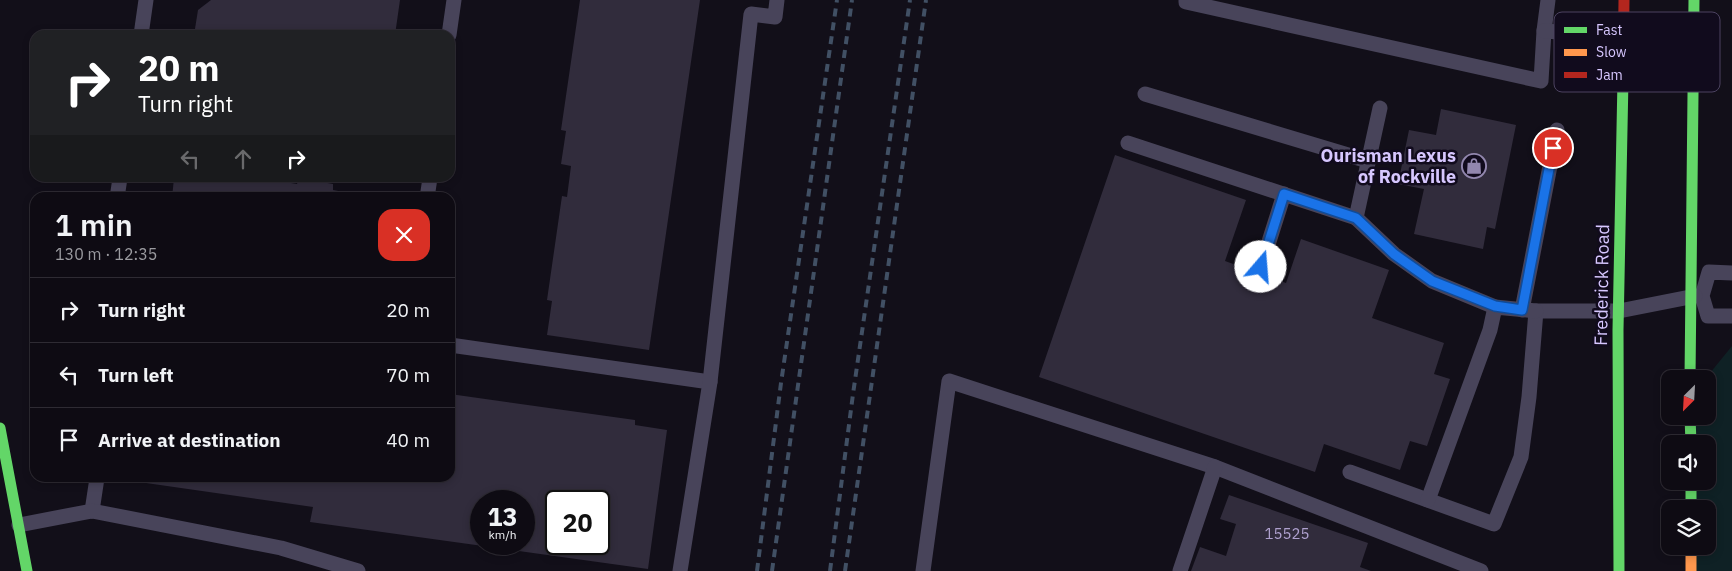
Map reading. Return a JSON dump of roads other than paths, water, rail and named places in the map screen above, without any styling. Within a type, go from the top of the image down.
[{"type":"main road","name":"Frederick Road","points":[[1619,571],[1619,310],[1622,92]]},
{"type":"main road","points":[[1691,370],[1696,296],[1695,92]]},
{"type":"main road","points":[[1,434],[27,571]]},
{"type":"main road","points":[[1691,555],[1691,571]]},
{"type":"lane","points":[[142,30],[146,0]]},
{"type":"lane","points":[[451,30],[454,0]]},
{"type":"lane","points":[[680,571],[710,382],[751,14],[775,17],[777,0]]},
{"type":"lane","points":[[1186,0],[1186,2],[1541,81],[1548,0]]},
{"type":"lane","points":[[1544,31],[1554,32]]},
{"type":"lane","points":[[1144,94],[1368,161]]},
{"type":"lane","points":[[1356,218],[1380,108]]},
{"type":"lane","points":[[1350,472],[1494,524],[1521,457],[1529,397],[1529,311],[1557,130]]},
{"type":"lane","points":[[1128,143],[1356,218],[1394,254],[1432,281],[1495,306],[1529,311],[1619,310],[1696,296]]},
{"type":"lane","points":[[1261,267],[1284,194]]},
{"type":"lane","points":[[1696,296],[1709,272],[1732,273]]},
{"type":"lane","points":[[1696,296],[1708,316],[1732,316]]},
{"type":"lane","points":[[1428,500],[1490,330],[1495,306]]},
{"type":"lane","points":[[455,346],[710,382]]},
{"type":"lane","points":[[923,571],[949,381],[1215,467],[1481,571]]},
{"type":"lane","points":[[1180,571],[1215,467]]},
{"type":"lane","points":[[92,511],[96,482]]},
{"type":"lane","points":[[19,525],[92,511],[281,548],[358,571]]},
{"type":"railway","points":[[757,571],[781,383],[837,0]]},
{"type":"railway","points":[[772,571],[852,0]]},
{"type":"railway","points":[[830,571],[853,394],[910,0]]},
{"type":"railway","points":[[845,571],[926,0]]},
{"type":"place","name":"Ourisman Lexus of Rockville","points":[[1474,166]]}]
